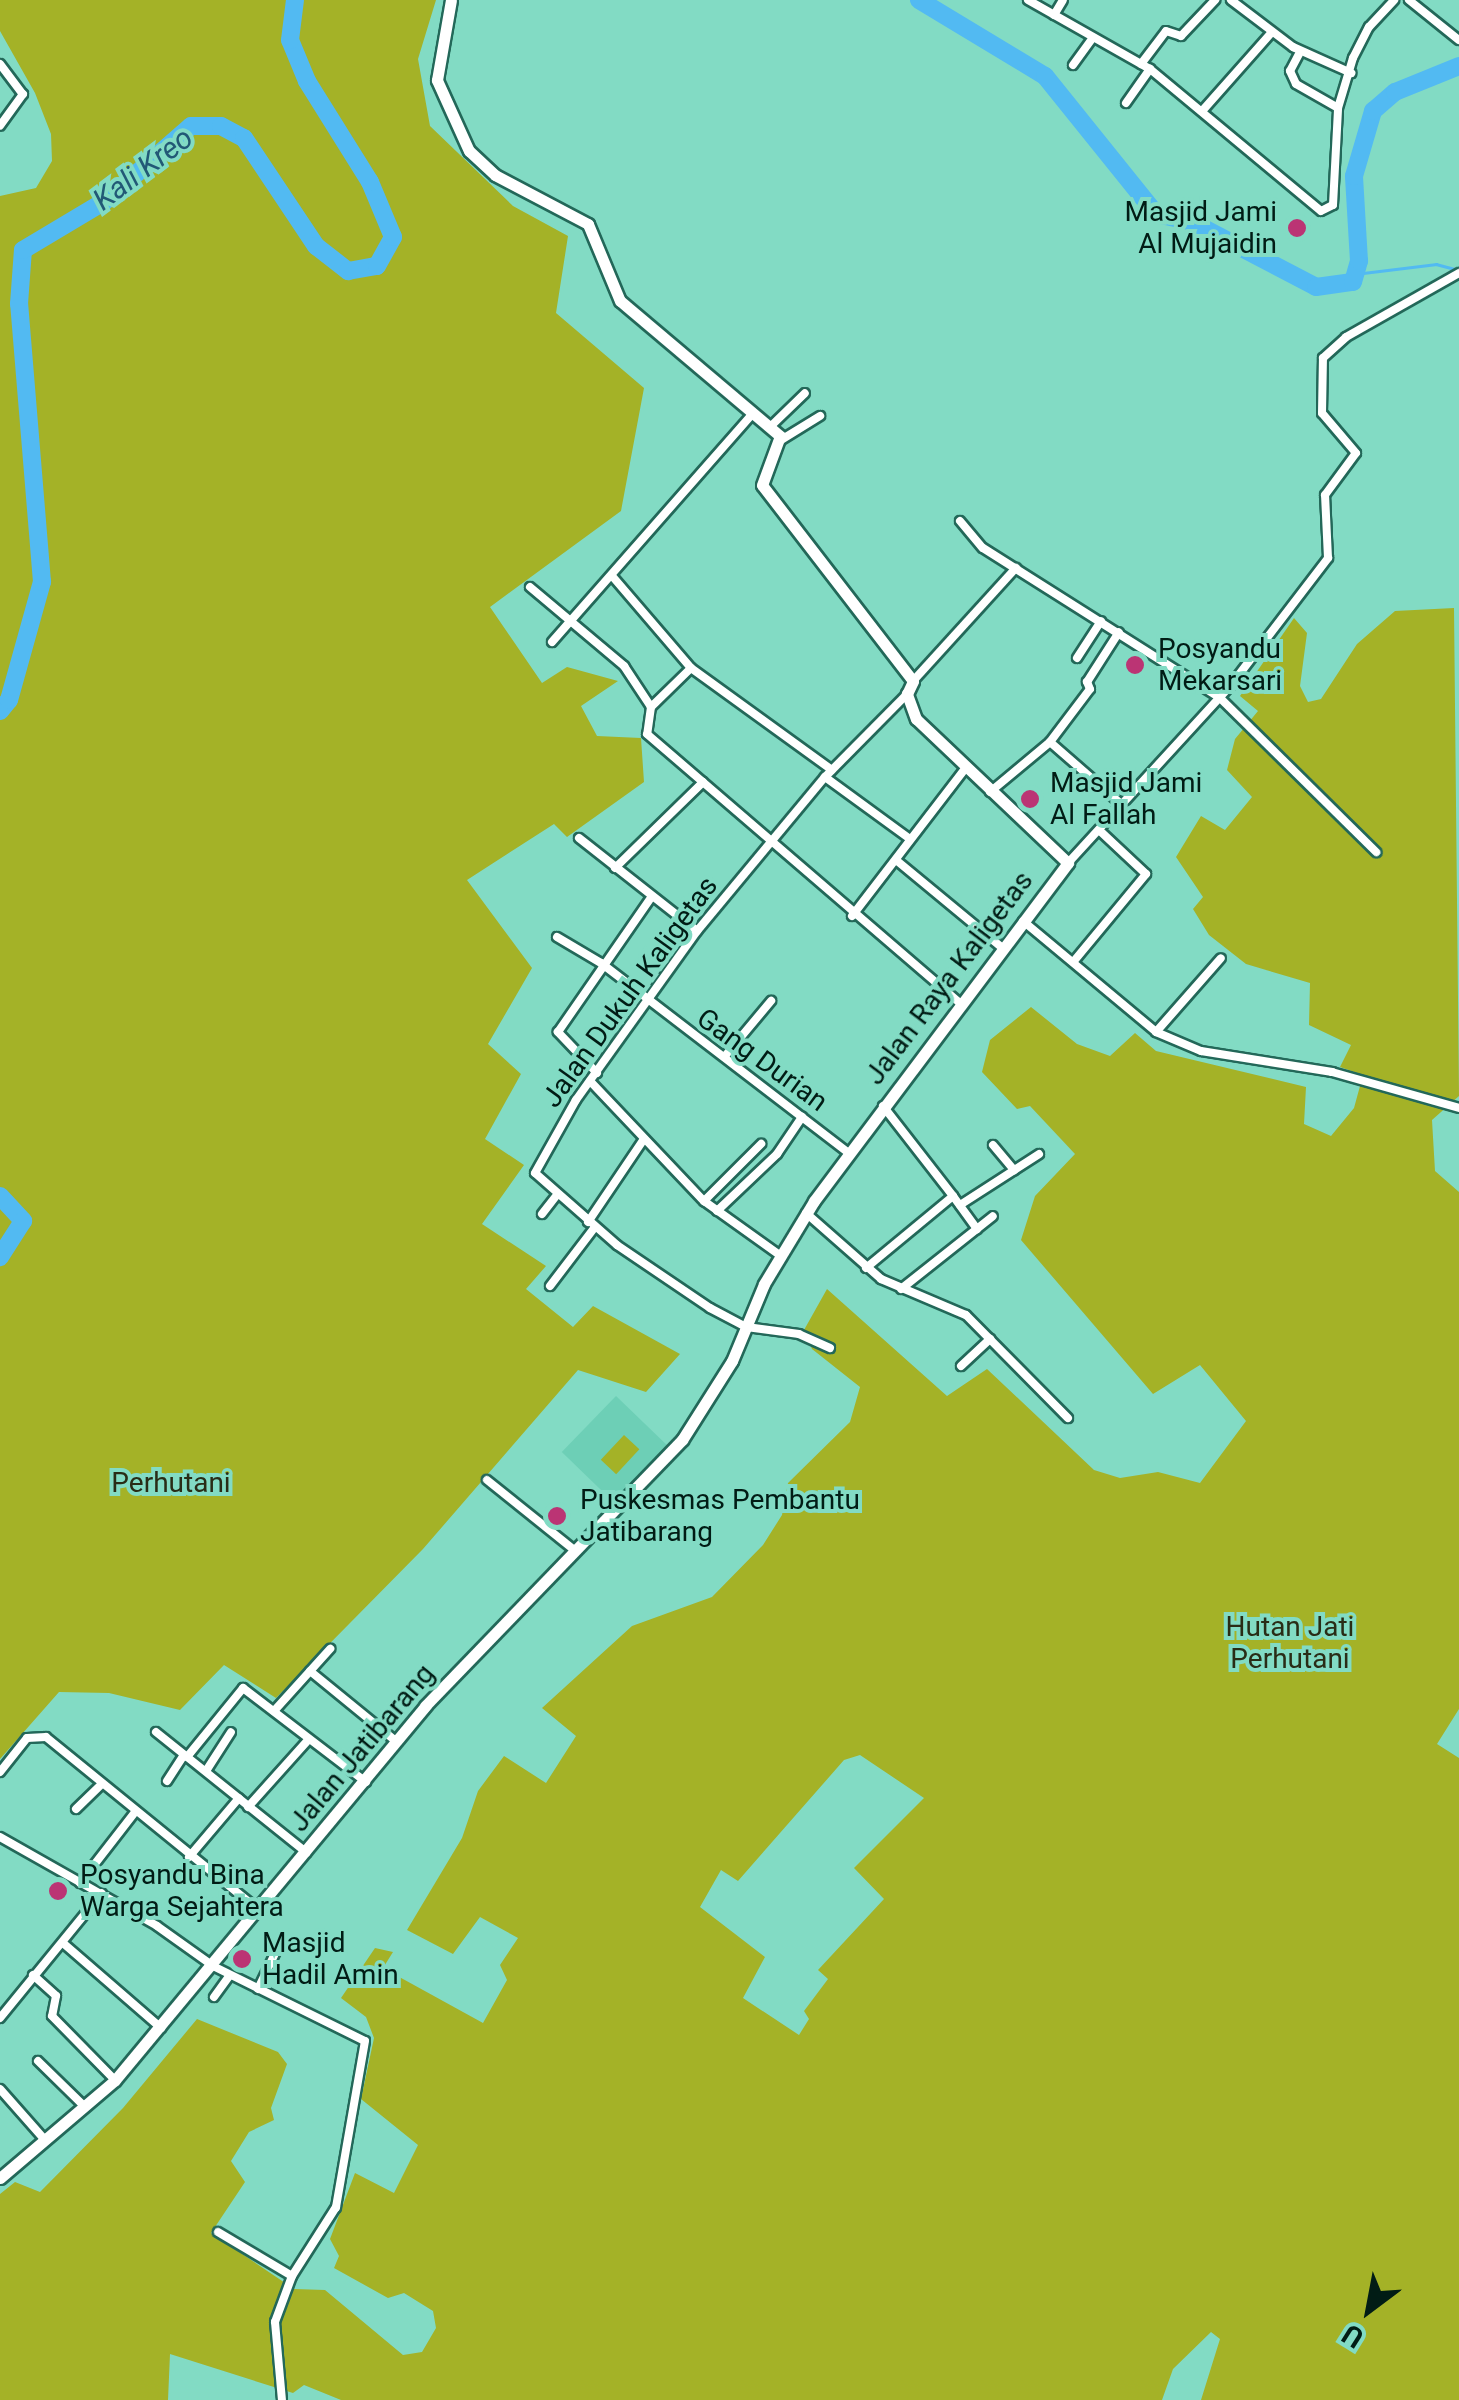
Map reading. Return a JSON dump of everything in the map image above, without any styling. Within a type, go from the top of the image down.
[{"type":"main road","points":[[451,0],[437,80],[469,151],[495,175],[588,224],[620,301],[771,426],[782,440],[762,485],[913,681],[907,694]]},
{"type":"main road","name":"Jalan Raya Kaligetas","points":[[641,1481],[694,1426],[781,1256],[848,1153],[1068,863],[916,719],[907,694]]},
{"type":"main road","name":"Jalan Jatibarang","points":[[0,2178],[115,2080],[397,1742],[572,1549],[641,1481]]},
{"type":"street","points":[[1028,0],[1146,67],[1323,212],[1334,204],[1338,108],[1359,42],[1394,0]]},
{"type":"street","points":[[1054,15],[1063,0]]},
{"type":"street","points":[[1126,103],[1166,31],[1180,37],[1215,0]]},
{"type":"street","points":[[1231,0],[1272,32],[1350,72]]},
{"type":"street","points":[[1409,0],[1459,40]]},
{"type":"street","points":[[1203,110],[1272,32]]},
{"type":"street","points":[[1073,65],[1093,37]]},
{"type":"street","points":[[1299,54],[1290,71],[1296,84],[1338,108]]},
{"type":"street","points":[[0,64],[23,94],[0,126]]},
{"type":"street","points":[[1068,863],[1231,685],[1304,596],[1330,553],[1325,495],[1356,452],[1322,413],[1317,396],[1322,358],[1346,337],[1459,274]]},
{"type":"street","points":[[771,426],[805,393]]},
{"type":"street","points":[[552,642],[613,578],[755,410]]},
{"type":"street","points":[[782,440],[820,416]]},
{"type":"street","points":[[960,521],[983,548],[1219,697],[1376,852]]},
{"type":"street","points":[[913,681],[1016,568]]},
{"type":"street","points":[[613,578],[691,668],[910,839]]},
{"type":"street","points":[[530,587],[575,619],[624,666],[651,707]]},
{"type":"street","points":[[1078,658],[1101,620]]},
{"type":"street","points":[[990,792],[1050,742],[1090,689],[1087,682],[1120,632]]},
{"type":"street","points":[[691,668],[651,707],[646,734],[852,916],[960,1003]]},
{"type":"street","name":"Jalan Dukuh Kaligetas","points":[[556,1196],[535,1174],[590,1081],[697,931],[829,773],[907,694]]},
{"type":"street","points":[[1050,742],[1121,804]]},
{"type":"street","points":[[852,916],[965,769]]},
{"type":"street","points":[[615,868],[703,782]]},
{"type":"street","points":[[1074,961],[1146,874],[1098,830]]},
{"type":"street","points":[[579,838],[697,931]]},
{"type":"street","points":[[896,860],[1001,947]]},
{"type":"street","points":[[596,1073],[558,1032],[601,964],[652,896]]},
{"type":"street","points":[[1023,922],[1156,1032],[1200,1050],[1332,1072],[1459,1108]]},
{"type":"street","name":"Gang Durian","points":[[557,937],[601,964],[648,1003],[725,1056],[848,1153]]},
{"type":"street","points":[[1156,1032],[1221,958]]},
{"type":"street","points":[[725,1056],[771,1001]]},
{"type":"street","points":[[590,1081],[704,1201],[781,1256]]},
{"type":"street","points":[[882,1106],[977,1229]]},
{"type":"street","points":[[718,1211],[777,1154],[802,1117]]},
{"type":"street","points":[[550,1286],[644,1139]]},
{"type":"street","points":[[704,1201],[761,1144]]},
{"type":"street","points":[[992,1145],[1014,1170]]},
{"type":"street","points":[[960,1205],[1039,1154]]},
{"type":"street","points":[[542,1214],[556,1196],[591,1225],[746,1327],[799,1334],[830,1348]]},
{"type":"street","points":[[866,1268],[953,1196]]},
{"type":"street","points":[[806,1214],[866,1268],[901,1289],[958,1310],[1068,1418]]},
{"type":"street","points":[[901,1289],[993,1216]]},
{"type":"street","points":[[960,1366],[990,1339]]},
{"type":"street","points":[[487,1480],[572,1549]]},
{"type":"street","points":[[274,1711],[330,1649]]},
{"type":"street","points":[[310,1670],[397,1742]]},
{"type":"street","points":[[167,1781],[241,1688],[366,1782]]},
{"type":"street","points":[[156,1732],[307,1853]]},
{"type":"street","points":[[206,1771],[231,1732]]},
{"type":"street","points":[[0,1772],[28,1738],[39,1735],[259,1910]]},
{"type":"street","points":[[248,1807],[309,1739]]},
{"type":"street","points":[[76,1810],[102,1784]]},
{"type":"street","points":[[190,1857],[239,1798]]},
{"type":"street","points":[[80,1884],[135,1812]]},
{"type":"street","points":[[0,1836],[102,1893],[213,1966],[366,2043],[336,2207],[292,2276],[274,2334],[282,2400]]},
{"type":"street","points":[[0,2018],[102,1893]]},
{"type":"street","points":[[63,1943],[160,2028]]},
{"type":"street","points":[[258,1989],[280,1944]]},
{"type":"street","points":[[34,1975],[56,1996],[52,2016],[115,2080]]},
{"type":"street","points":[[214,1997],[230,1975]]},
{"type":"street","points":[[38,2060],[85,2107]]},
{"type":"street","points":[[0,2089],[45,2140]]},
{"type":"street","points":[[218,2232],[292,2276]]},
{"type":"shaded area","points":[[616,1396],[670,1448],[616,1504],[562,1452]]},
{"type":"green space","name":"Perhutani","points":[[0,0],[436,0],[418,59],[430,126],[513,206],[568,236],[556,313],[644,388],[621,511],[490,607],[542,683],[567,667],[618,681],[581,706],[597,736],[641,738],[644,782],[567,837],[554,824],[467,880],[532,968],[488,1044],[521,1074],[485,1139],[524,1165],[482,1224],[546,1266],[526,1289],[573,1327],[593,1306],[680,1354],[646,1392],[578,1370],[423,1549],[276,1698],[224,1665],[180,1710],[109,1693],[59,1692],[0,1759],[0,196],[36,188],[52,161],[51,134],[35,93],[0,31]]},
{"type":"green space","name":"Hutan Jati Perhutani","points":[[1454,608],[1459,1096],[1432,1120],[1435,1171],[1459,1192],[1459,1709],[1437,1744],[1459,1758],[1459,2400],[1201,2400],[1220,2339],[1211,2332],[1173,2369],[1162,2400],[341,2400],[304,2385],[293,2393],[170,2354],[168,2400],[0,2400],[0,2194],[15,2182],[40,2192],[123,2108],[197,2019],[278,2052],[287,2064],[271,2108],[274,2120],[249,2132],[231,2161],[245,2182],[211,2233],[294,2289],[325,2290],[403,2355],[422,2352],[436,2328],[433,2311],[404,2293],[388,2298],[334,2268],[339,2256],[330,2239],[355,2173],[394,2193],[418,2145],[361,2099],[374,2038],[366,2017],[341,1998],[375,1948],[393,1952],[383,1968],[483,2023],[507,1980],[500,1965],[518,1938],[480,1917],[453,1954],[407,1930],[462,1838],[478,1791],[504,1756],[546,1783],[576,1736],[542,1708],[632,1626],[712,1597],[763,1545],[782,1515],[788,1483],[850,1422],[860,1387],[812,1349],[804,1330],[827,1289],[947,1396],[987,1369],[1094,1470],[1120,1478],[1158,1472],[1200,1483],[1246,1421],[1200,1365],[1153,1394],[1021,1240],[1035,1196],[1075,1154],[1030,1106],[1017,1109],[982,1072],[990,1040],[1031,1007],[1077,1044],[1110,1056],[1135,1033],[1156,1051],[1306,1087],[1304,1124],[1331,1136],[1354,1108],[1363,1075],[1340,1067],[1351,1045],[1309,1025],[1310,983],[1246,964],[1209,935],[1193,909],[1203,897],[1176,857],[1201,816],[1225,830],[1252,797],[1227,770],[1235,739],[1258,711],[1240,696],[1294,618],[1307,633],[1300,686],[1308,702],[1321,699],[1357,644],[1395,611]],"holes":[[[860,1755],[924,1798],[854,1868],[884,1899],[818,1970],[828,1979],[804,2011],[809,2019],[799,2035],[743,1998],[765,1957],[700,1907],[721,1870],[738,1881],[844,1760]]]},
{"type":"green space","points":[[624,1435],[639,1449],[616,1474],[601,1460]]},
{"type":"waterway","name":"Kali Kreo","points":[[0,711],[9,700],[42,582],[19,304],[23,250],[105,201],[191,126],[221,126],[244,138],[316,246],[348,271],[377,266],[393,237],[370,182],[307,81],[290,40],[295,0]]},
{"type":"waterway","points":[[919,0],[1045,76],[1156,214],[1190,221],[1316,287],[1353,282],[1359,261],[1354,176],[1373,111],[1395,92],[1459,66]]},
{"type":"waterway","points":[[1355,274],[1436,264],[1458,270]]},
{"type":"waterway","name":"Kali Kreo","points":[[0,1196],[23,1221],[0,1257]]},
{"type":"place","name":"Masjid Jami Al Mujaidin","points":[[1297,228]]},
{"type":"place","name":"Posyandu Mekarsari","points":[[1135,665]]},
{"type":"place","name":"Masjid Jami Al Fallah","points":[[1030,799]]},
{"type":"place","name":"Puskesmas Pembantu Jatibarang","points":[[557,1516]]},
{"type":"place","name":"Posyandu Bina Warga Sejahtera","points":[[58,1891]]},
{"type":"place","name":"Masjid Hadil Amin","points":[[242,1959]]}]
